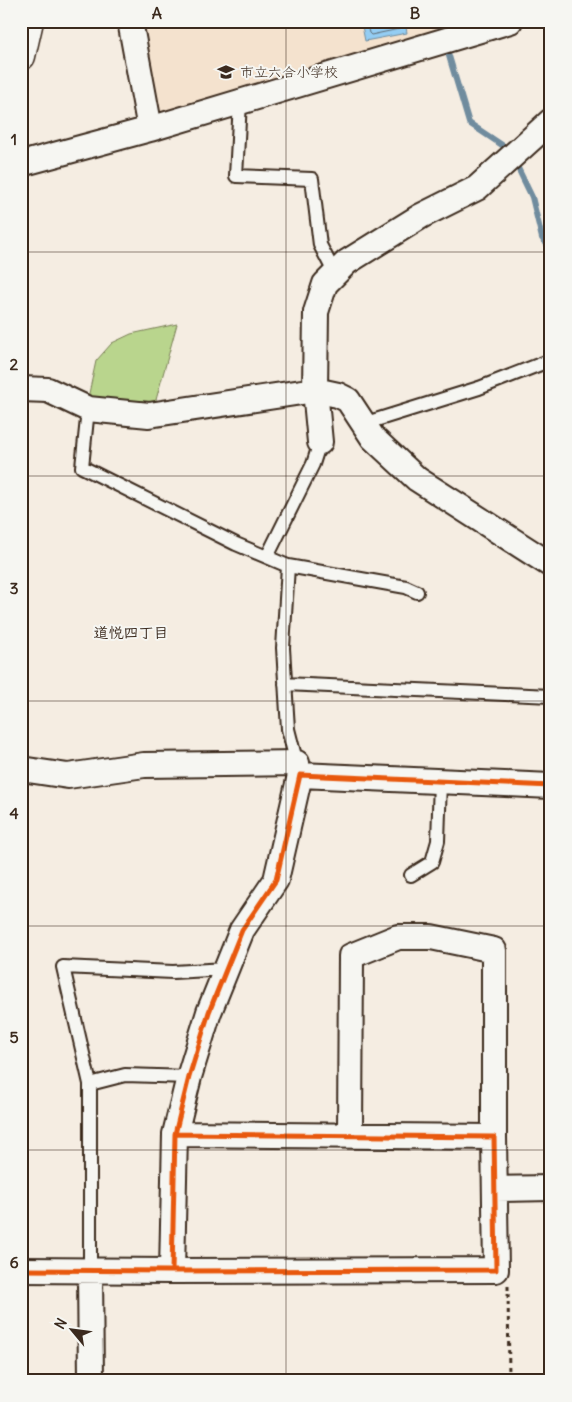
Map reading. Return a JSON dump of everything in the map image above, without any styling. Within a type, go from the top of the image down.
[{"type":"street","points":[[21,56],[29,21]]},
{"type":"street","points":[[130,21],[150,128]]},
{"type":"street","points":[[21,164],[240,102],[509,21]]},
{"type":"street","points":[[320,442],[315,390],[316,312],[325,284],[347,262],[421,216],[476,188],[551,121]]},
{"type":"street","points":[[21,389],[48,390],[88,408],[149,415],[315,390],[338,395],[348,400],[372,438],[417,479],[551,565]]},
{"type":"street","points":[[21,769],[68,776],[144,765],[298,769],[440,782],[551,786]]},
{"type":"street","points":[[172,1271],[176,1134],[189,1077],[209,1012],[242,930],[276,880],[298,769]]},
{"type":"street","points":[[21,1270],[496,1270],[494,950],[431,937],[398,937],[351,956],[350,1135]]},
{"type":"street","points":[[176,1134],[494,1137]]},
{"type":"street","points":[[494,1189],[551,1188]]},
{"type":"street","points":[[90,1271],[91,1381]]},
{"type":"lane","points":[[240,102],[236,176],[312,179],[320,246],[335,274]]},
{"type":"lane","points":[[363,424],[479,388],[551,360]]},
{"type":"lane","points":[[88,408],[82,467],[236,544],[288,566],[406,587],[417,592]]},
{"type":"lane","points":[[267,557],[312,464],[320,442]]},
{"type":"lane","points":[[288,566],[283,648],[288,729],[298,769]]},
{"type":"lane","points":[[286,684],[551,696]]},
{"type":"lane","points":[[411,875],[432,862],[438,841],[440,782]]},
{"type":"lane","points":[[90,1271],[90,1084],[63,967],[173,972],[226,969]]},
{"type":"lane","points":[[90,1084],[125,1075],[189,1077]]},
{"type":"shaded area","name":"市立六合小学校","points":[[142,21],[435,21],[437,31],[160,113]]},
{"type":"green space","points":[[177,324],[154,407],[88,398],[96,361],[112,343],[131,334]]},
{"type":"water","points":[[361,21],[405,21],[407,33],[365,41]]},
{"type":"waterway","points":[[440,21],[443,36]]},
{"type":"waterway","points":[[446,46],[469,123],[505,147]]},
{"type":"waterway","points":[[516,164],[532,197],[542,238],[551,249]]},
{"type":"cycle path","points":[[172,1271],[175,1134],[189,1077],[209,1012],[242,930],[276,880],[300,775],[551,786]]},
{"type":"cycle path","points":[[21,1270],[496,1270],[494,1137],[175,1134]]},
{"type":"place","name":"市立六合小学校","points":[[226,72]]},
{"type":"district","name":"道悦四丁目","points":[[131,633]]}]
